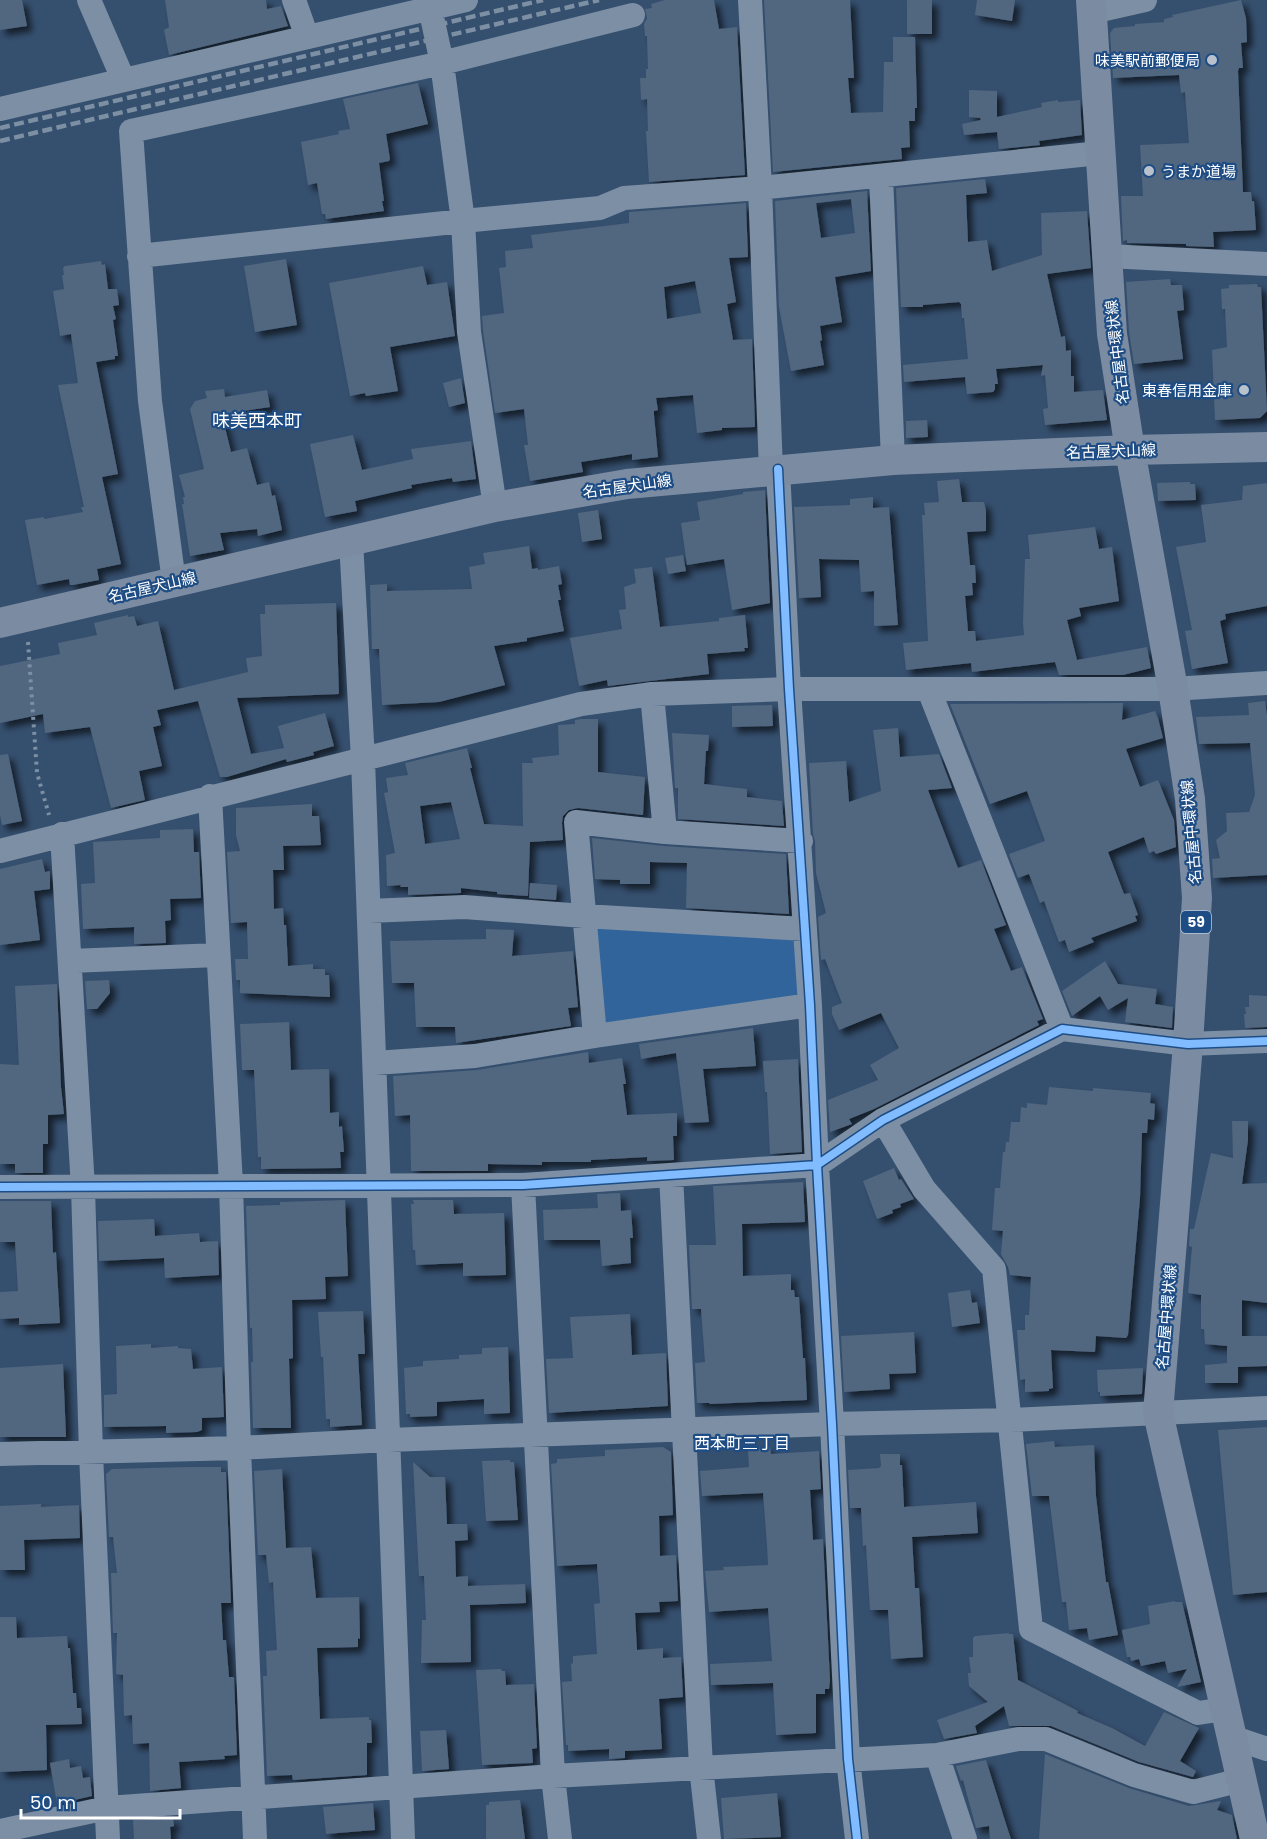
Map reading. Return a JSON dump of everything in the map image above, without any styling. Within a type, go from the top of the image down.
[{"type":"main road","name":"名古屋中環状線","points":[[1092,6],[1112,334],[1190,799],[1197,898],[1188,1044],[1158,1413],[1255,1839]]},
{"type":"main road","name":"名古屋犬山線","points":[[13,620],[495,507],[627,484],[893,460],[1267,447]]},
{"type":"street","points":[[89,0],[123,79]]},
{"type":"street","points":[[294,0],[307,36]]},
{"type":"street","points":[[0,109],[466,0]]},
{"type":"street","points":[[750,0],[775,470],[801,841],[848,1759],[857,1839]]},
{"type":"street","points":[[1092,6],[1139,1]]},
{"type":"street","points":[[430,8],[442,63],[463,220],[469,332],[495,507]]},
{"type":"street","points":[[174,582],[150,401],[131,130],[442,63],[633,15]]},
{"type":"street","points":[[139,256],[600,207],[624,198],[760,188],[1100,153]]},
{"type":"street","points":[[881,176],[893,460]]},
{"type":"street","points":[[1107,256],[1267,264]]},
{"type":"street","points":[[351,541],[363,760],[403,1839]]},
{"type":"street","points":[[0,850],[580,704],[652,694],[789,689],[1173,689],[1267,683]]},
{"type":"street","points":[[929,690],[1062,1029]]},
{"type":"street","points":[[652,694],[665,832]]},
{"type":"street","points":[[210,796],[231,1185],[255,1839]]},
{"type":"street","points":[[595,1036],[576,822],[665,832],[801,841]]},
{"type":"street","points":[[59,835],[70,961],[83,1188],[91,1453],[108,1839]]},
{"type":"street","points":[[369,911],[464,907],[805,929]]},
{"type":"street","points":[[70,961],[218,955]]},
{"type":"street","points":[[375,1063],[475,1056],[810,1005]]},
{"type":"street","points":[[0,1187],[523,1185],[817,1165],[883,1120],[1062,1029],[1188,1044],[1267,1041]]},
{"type":"street","points":[[883,1120],[924,1189],[994,1269],[1031,1629],[1198,1713],[1228,1723],[1267,1749]]},
{"type":"street","points":[[671,1175],[701,1767],[709,1839]]},
{"type":"street","points":[[523,1185],[553,1776],[560,1839]]},
{"type":"street","points":[[0,1454],[239,1448],[536,1434],[1010,1420],[1267,1408]]},
{"type":"street","points":[[0,1831],[107,1808],[553,1776],[937,1755],[1018,1739],[1046,1739],[1134,1776],[1193,1792],[1241,1780]]},
{"type":"street","points":[[937,1755],[965,1839]]},
{"type":"path","points":[[13,620],[37,773],[59,835]]},
{"type":"shaded area","points":[[599,925],[788,937],[797,943],[800,994],[791,1004],[605,1029],[591,933]]},
{"type":"building","points":[[0,0],[22,0],[27,26],[0,30]]},
{"type":"building","points":[[165,0],[266,0],[267,9],[281,6],[288,26],[169,55],[164,30],[169,27]]},
{"type":"building","points":[[665,0],[714,0],[719,29],[737,27],[745,175],[649,182],[647,99],[641,100],[640,78],[646,78],[646,69],[648,69],[645,9],[652,8],[651,4]]},
{"type":"building","points":[[764,0],[850,0],[854,78],[848,78],[851,113],[883,112],[884,62],[893,62],[893,37],[915,37],[917,108],[915,108],[915,121],[909,121],[910,147],[901,148],[902,159],[773,172]]},
{"type":"building","points":[[907,0],[932,0],[932,34],[907,34]]},
{"type":"building","points":[[977,0],[1015,0],[1012,21],[975,15]]},
{"type":"building","points":[[1241,0],[1246,18],[1247,42],[1241,43],[1243,68],[1239,68],[1238,71],[1243,192],[1251,192],[1252,201],[1254,201],[1256,230],[1213,232],[1214,247],[1127,243],[1127,240],[1123,241],[1121,196],[1143,196],[1140,145],[1189,143],[1185,92],[1181,93],[1179,75],[1113,78],[1110,33],[1114,28],[1164,22],[1164,19],[1173,17],[1172,15]]},
{"type":"building","points":[[418,83],[428,124],[386,134],[390,159],[379,163],[384,211],[326,219],[325,214],[322,214],[317,183],[308,185],[301,142],[339,134],[338,131],[350,129],[343,99]]},
{"type":"building","points":[[969,90],[997,91],[997,117],[1042,107],[1041,103],[1080,100],[1082,135],[1039,141],[1040,145],[999,149],[997,132],[964,135],[962,124],[981,120],[969,117]]},
{"type":"building","points":[[985,179],[987,193],[966,195],[968,242],[987,240],[992,271],[1042,255],[1041,213],[1087,211],[1091,268],[1047,274],[1061,337],[1065,336],[1066,351],[1071,350],[1071,376],[1074,376],[1074,392],[1103,390],[1107,420],[1045,425],[1043,409],[1048,408],[1045,375],[1041,376],[1043,365],[996,369],[998,384],[995,384],[993,392],[967,394],[965,377],[904,382],[903,365],[968,359],[964,318],[962,318],[959,302],[923,305],[923,307],[901,307],[896,188]]},
{"type":"building","points":[[867,191],[871,271],[835,277],[842,322],[820,326],[824,365],[791,371],[779,307],[775,201]],"holes":[[[851,199],[855,233],[821,238],[816,203]]]},
{"type":"building","points":[[746,203],[748,257],[729,258],[736,302],[727,304],[733,340],[752,339],[755,427],[722,428],[722,430],[697,433],[693,395],[656,398],[658,410],[654,411],[654,415],[658,457],[632,460],[632,454],[581,462],[583,472],[530,481],[524,445],[528,445],[524,409],[495,413],[483,331],[482,316],[504,313],[499,268],[506,267],[505,251],[533,248],[531,235],[629,223],[629,212]],"holes":[[[695,281],[701,313],[667,319],[664,287]]]},
{"type":"building","points":[[286,259],[297,325],[255,332],[244,266]]},
{"type":"building","points":[[101,261],[102,265],[105,264],[108,289],[117,289],[119,305],[113,306],[118,356],[115,356],[115,359],[96,362],[118,474],[102,477],[121,564],[97,569],[99,580],[70,585],[69,579],[37,585],[25,520],[83,512],[81,507],[84,507],[58,385],[78,383],[71,334],[60,336],[53,291],[64,289],[62,275],[64,275],[65,266]]},
{"type":"building","points":[[423,266],[427,285],[447,282],[455,336],[390,347],[398,391],[350,396],[329,283]]},
{"type":"building","points":[[1170,279],[1171,285],[1182,285],[1184,310],[1177,311],[1183,359],[1134,364],[1129,332],[1126,282]]},
{"type":"building","points":[[1257,284],[1261,287],[1267,411],[1260,418],[1215,420],[1212,350],[1227,347],[1225,309],[1222,309],[1221,289],[1229,288],[1229,285]]},
{"type":"building","points":[[461,378],[465,403],[449,407],[443,383]]},
{"type":"building","points":[[224,389],[225,397],[267,390],[270,407],[237,412],[237,416],[223,419],[231,452],[247,448],[257,485],[269,482],[272,496],[275,495],[282,530],[258,536],[257,529],[220,533],[224,550],[190,556],[182,504],[184,504],[183,497],[185,497],[179,475],[204,469],[190,409],[195,401],[207,398],[205,391]]},
{"type":"building","points":[[927,420],[928,437],[906,438],[906,421]]},
{"type":"building","points":[[353,435],[362,470],[413,459],[411,449],[471,441],[476,479],[453,482],[452,478],[411,485],[412,488],[355,501],[357,511],[325,517],[310,444]]},
{"type":"building","points":[[959,479],[962,502],[984,502],[986,511],[986,531],[967,532],[970,565],[975,565],[976,583],[972,583],[973,595],[965,596],[968,631],[975,631],[976,641],[1024,635],[1025,559],[1030,559],[1028,535],[1095,527],[1099,549],[1112,547],[1119,601],[1079,608],[1081,616],[1067,620],[1077,660],[1147,647],[1151,668],[1123,675],[1059,675],[1055,662],[972,672],[971,663],[906,670],[903,643],[928,641],[922,515],[925,515],[924,503],[939,502],[937,481]]},
{"type":"building","points":[[1190,482],[1190,484],[1195,484],[1196,500],[1158,501],[1157,483]]},
{"type":"building","points":[[1267,483],[1267,606],[1225,614],[1226,619],[1220,621],[1228,663],[1192,669],[1185,631],[1192,630],[1176,547],[1206,542],[1201,505],[1242,500],[1243,486]]},
{"type":"building","points":[[765,490],[770,603],[732,610],[724,559],[687,565],[681,523],[700,520],[697,502],[743,494],[743,492]]},
{"type":"building","points":[[873,497],[873,508],[889,507],[898,625],[874,626],[874,591],[861,592],[859,560],[819,559],[821,597],[799,598],[794,507],[850,505],[850,499]]},
{"type":"building","points":[[598,510],[602,539],[582,542],[578,513]]},
{"type":"building","points":[[529,546],[532,569],[559,566],[562,584],[558,585],[561,600],[558,600],[564,631],[527,638],[527,641],[494,646],[505,685],[439,702],[382,705],[379,649],[372,649],[370,585],[387,584],[387,591],[472,589],[469,567],[485,564],[483,553]]},
{"type":"building","points":[[683,555],[686,571],[668,574],[665,558]]},
{"type":"building","points":[[652,567],[660,627],[719,621],[719,618],[745,615],[748,648],[744,648],[745,651],[707,654],[709,674],[608,686],[607,680],[579,686],[570,638],[622,629],[619,610],[626,609],[624,587],[636,583],[634,569]]},
{"type":"building","points":[[336,603],[339,694],[237,698],[251,754],[284,748],[278,726],[325,713],[334,746],[313,752],[314,755],[287,762],[286,759],[227,777],[220,777],[198,701],[157,710],[161,725],[153,727],[162,766],[139,771],[145,800],[111,808],[90,727],[45,733],[43,714],[0,723],[0,666],[60,654],[58,643],[97,635],[94,623],[128,615],[128,617],[134,616],[137,626],[158,621],[174,690],[248,672],[246,658],[262,656],[260,614],[265,614],[265,605]]},
{"type":"building","points":[[1265,701],[1267,715],[1267,875],[1213,878],[1212,859],[1220,858],[1216,840],[1227,831],[1226,813],[1249,812],[1255,795],[1250,743],[1199,744],[1196,717],[1249,715],[1248,703]]},
{"type":"building","points":[[1123,703],[1122,720],[1155,711],[1158,718],[1163,738],[1126,749],[1140,787],[1158,780],[1174,820],[1176,847],[1156,854],[1154,851],[1149,853],[1144,837],[1108,852],[1124,894],[1130,893],[1138,915],[1135,916],[1137,921],[1091,938],[1094,942],[1069,952],[1065,940],[1059,942],[1044,901],[1040,903],[1029,874],[1018,878],[1009,854],[1045,841],[1027,791],[990,804],[950,704]]},
{"type":"building","points":[[772,705],[773,726],[732,727],[732,706]]},
{"type":"building","points":[[598,719],[598,772],[645,777],[643,815],[578,808],[569,810],[563,816],[563,840],[530,842],[528,896],[461,888],[461,893],[408,895],[408,887],[387,886],[386,855],[395,853],[384,793],[388,792],[386,778],[408,775],[405,763],[467,748],[484,824],[523,826],[522,763],[533,763],[532,758],[559,755],[558,725],[575,724],[575,720]],"holes":[[[451,802],[460,839],[425,844],[420,806]]]},
{"type":"building","points":[[898,728],[900,757],[939,754],[952,788],[928,790],[958,868],[981,860],[1006,925],[994,929],[1011,971],[1022,967],[1043,1019],[1037,1021],[1039,1025],[874,1109],[849,1119],[852,1124],[830,1132],[828,1100],[878,1080],[870,1065],[899,1048],[881,1013],[839,1030],[832,1014],[832,1007],[842,1003],[825,959],[821,960],[818,917],[826,913],[816,873],[809,763],[846,761],[849,802],[881,791],[873,730]]},
{"type":"building","points":[[672,733],[709,735],[704,784],[747,789],[747,797],[782,801],[784,826],[678,819],[678,788],[675,788]]},
{"type":"building","points":[[8,754],[22,821],[2,825],[0,755]]},
{"type":"building","points":[[312,804],[312,816],[319,816],[321,845],[283,846],[284,870],[273,870],[274,909],[283,908],[288,966],[313,964],[313,969],[325,969],[325,975],[329,975],[330,997],[240,993],[240,980],[236,980],[235,959],[248,959],[247,922],[231,923],[227,852],[240,851],[236,835],[236,808]]},
{"type":"building","points":[[193,829],[194,852],[199,852],[201,898],[170,899],[171,920],[165,921],[166,943],[134,944],[134,927],[83,929],[81,884],[95,883],[93,842],[160,838],[160,830]]},
{"type":"building","points":[[592,838],[664,846],[786,854],[789,914],[686,908],[687,863],[650,862],[650,884],[620,884],[620,880],[595,879]]},
{"type":"building","points":[[42,859],[45,872],[50,871],[50,889],[34,891],[40,940],[0,945],[0,869]]},
{"type":"building","points":[[530,883],[557,885],[556,900],[529,898]]},
{"type":"building","points":[[486,929],[514,930],[512,956],[573,951],[578,1007],[568,1008],[571,1026],[456,1043],[455,1027],[416,1027],[414,983],[392,983],[390,941],[486,939]]},
{"type":"building","points":[[1105,961],[1118,984],[1157,989],[1155,1004],[1173,1007],[1172,1028],[1125,1022],[1128,998],[1108,1010],[1100,996],[1072,1016],[1062,991]]},
{"type":"building","points":[[109,980],[110,993],[97,1009],[87,1009],[85,981]]},
{"type":"building","points":[[57,984],[64,1114],[48,1115],[48,1144],[43,1144],[43,1173],[15,1173],[15,1164],[0,1164],[0,1064],[19,1065],[15,986]]},
{"type":"building","points":[[1249,995],[1267,996],[1267,1027],[1245,1028],[1244,1014],[1246,1014],[1245,1007],[1249,1007]]},
{"type":"building","points":[[289,1022],[291,1070],[329,1069],[330,1113],[339,1112],[339,1127],[342,1126],[344,1152],[340,1152],[341,1168],[261,1169],[261,1157],[258,1157],[254,1070],[242,1070],[240,1024]]},
{"type":"building","points":[[753,1028],[756,1066],[703,1069],[709,1122],[685,1123],[676,1053],[641,1059],[639,1044]]},
{"type":"building","points":[[588,1052],[589,1063],[622,1058],[627,1115],[677,1113],[677,1136],[673,1136],[674,1160],[647,1161],[647,1157],[591,1160],[591,1162],[542,1162],[542,1165],[488,1164],[488,1171],[411,1171],[410,1115],[395,1116],[393,1076],[477,1070]]},
{"type":"building","points":[[798,1059],[802,1152],[770,1154],[763,1061]]},
{"type":"building","points":[[1049,1087],[1151,1093],[1150,1103],[1155,1104],[1154,1120],[1148,1119],[1147,1133],[1142,1133],[1140,1198],[1128,1335],[1126,1338],[1096,1336],[1095,1352],[1051,1350],[1053,1388],[1049,1391],[1025,1392],[1025,1379],[1020,1380],[1017,1330],[1025,1330],[1025,1315],[1029,1315],[1031,1277],[1010,1275],[1001,1254],[1003,1231],[992,1230],[995,1188],[1000,1188],[1003,1152],[1005,1152],[1006,1142],[1009,1142],[1011,1122],[1020,1122],[1021,1107],[1027,1108],[1027,1103],[1047,1105]]},
{"type":"building","points":[[1232,1121],[1248,1121],[1248,1140],[1242,1184],[1267,1183],[1267,1303],[1242,1300],[1242,1336],[1267,1336],[1267,1366],[1238,1367],[1238,1383],[1205,1383],[1205,1365],[1227,1363],[1227,1346],[1205,1344],[1204,1329],[1201,1329],[1201,1295],[1188,1293],[1192,1247],[1189,1246],[1190,1229],[1194,1229],[1211,1153],[1233,1158]]},
{"type":"building","points":[[894,1168],[899,1180],[901,1179],[914,1199],[900,1204],[901,1207],[892,1210],[893,1213],[877,1219],[863,1181]]},
{"type":"building","points":[[803,1182],[805,1222],[742,1224],[743,1276],[791,1274],[791,1290],[794,1290],[795,1297],[799,1297],[807,1400],[697,1403],[695,1363],[705,1362],[701,1309],[692,1309],[689,1245],[716,1245],[713,1186]]},
{"type":"building","points":[[620,1193],[621,1211],[631,1210],[633,1238],[630,1238],[631,1263],[602,1266],[600,1240],[544,1240],[543,1210],[598,1208],[597,1194]]},
{"type":"building","points":[[345,1200],[348,1276],[325,1277],[326,1299],[292,1300],[293,1358],[289,1359],[291,1428],[253,1428],[252,1328],[250,1328],[246,1206],[280,1205],[280,1202]]},
{"type":"building","points":[[413,1200],[453,1200],[454,1214],[504,1213],[506,1275],[463,1276],[463,1263],[416,1265],[415,1250],[413,1250],[411,1204],[414,1204]]},
{"type":"building","points":[[0,1201],[51,1201],[53,1253],[56,1252],[60,1323],[19,1325],[19,1318],[0,1319],[0,1292],[18,1291],[15,1242],[0,1242]]},
{"type":"building","points":[[154,1219],[155,1236],[199,1233],[200,1242],[218,1241],[219,1275],[165,1278],[164,1258],[99,1261],[98,1221]]},
{"type":"building","points":[[970,1290],[972,1303],[977,1302],[980,1323],[952,1327],[948,1293]]},
{"type":"building","points":[[363,1311],[365,1354],[358,1354],[362,1425],[330,1427],[330,1419],[326,1419],[318,1312]]},
{"type":"building","points":[[630,1314],[632,1355],[666,1353],[668,1406],[549,1413],[546,1359],[573,1358],[570,1317]]},
{"type":"building","points":[[914,1332],[916,1373],[889,1374],[890,1389],[844,1392],[841,1336]]},
{"type":"building","points":[[151,1344],[151,1348],[178,1346],[178,1348],[191,1349],[193,1369],[222,1367],[224,1417],[202,1418],[202,1430],[197,1432],[166,1433],[166,1426],[104,1427],[104,1395],[117,1394],[116,1346]]},
{"type":"building","points":[[508,1347],[510,1413],[484,1414],[484,1399],[437,1402],[437,1416],[410,1417],[410,1414],[406,1414],[404,1368],[423,1366],[423,1361],[459,1359],[459,1355],[482,1354],[482,1348]]},
{"type":"building","points":[[63,1364],[66,1437],[0,1437],[0,1368]]},
{"type":"building","points":[[1143,1368],[1142,1394],[1100,1396],[1097,1370]]},
{"type":"building","points":[[1267,1427],[1267,1592],[1233,1595],[1218,1430]]},
{"type":"building","points":[[1054,1441],[1055,1447],[1094,1445],[1096,1496],[1106,1582],[1108,1582],[1118,1635],[1089,1640],[1087,1628],[1069,1630],[1066,1602],[1062,1602],[1049,1496],[1032,1496],[1026,1444]]},
{"type":"building","points":[[663,1447],[671,1452],[673,1515],[659,1516],[660,1556],[676,1555],[678,1601],[659,1602],[660,1612],[635,1613],[637,1650],[663,1648],[663,1658],[681,1657],[683,1697],[659,1699],[662,1749],[625,1751],[625,1758],[609,1759],[609,1749],[568,1751],[562,1682],[572,1681],[573,1656],[597,1654],[594,1604],[600,1603],[597,1564],[557,1566],[551,1464],[557,1463],[557,1459],[605,1456],[605,1450]]},
{"type":"building","points":[[770,1447],[771,1454],[819,1451],[821,1489],[810,1490],[813,1540],[823,1539],[830,1680],[829,1689],[825,1689],[825,1694],[816,1694],[816,1733],[776,1735],[773,1683],[711,1685],[710,1664],[772,1661],[768,1608],[709,1612],[705,1571],[724,1570],[723,1567],[768,1565],[767,1545],[763,1493],[702,1496],[700,1471],[749,1467],[748,1451],[752,1451],[752,1448]]},
{"type":"building","points":[[880,1454],[900,1454],[904,1507],[976,1502],[978,1533],[912,1537],[915,1588],[919,1588],[923,1657],[891,1659],[888,1610],[870,1610],[861,1508],[850,1508],[848,1470],[879,1468],[881,1466]]},
{"type":"building","points":[[510,1460],[514,1462],[518,1520],[486,1521],[482,1461]]},
{"type":"building","points":[[413,1462],[430,1477],[445,1477],[447,1524],[467,1524],[468,1540],[455,1541],[456,1577],[468,1576],[468,1586],[525,1584],[526,1603],[470,1605],[471,1662],[421,1663],[422,1620],[426,1620],[424,1576],[419,1576]]},
{"type":"building","points":[[221,1467],[221,1472],[226,1472],[231,1603],[221,1603],[223,1640],[226,1640],[229,1677],[234,1677],[237,1755],[224,1756],[225,1759],[179,1762],[181,1788],[150,1791],[149,1743],[133,1744],[132,1715],[124,1716],[123,1675],[116,1674],[117,1633],[113,1633],[111,1573],[117,1573],[113,1537],[109,1537],[106,1474],[112,1469]]},
{"type":"building","points":[[282,1469],[286,1548],[311,1547],[316,1598],[359,1597],[360,1639],[358,1638],[358,1647],[317,1648],[320,1719],[369,1717],[372,1743],[367,1743],[367,1775],[293,1780],[292,1775],[267,1776],[263,1676],[267,1676],[266,1651],[277,1650],[273,1582],[269,1583],[266,1555],[258,1555],[254,1471]]},
{"type":"building","points":[[41,1504],[41,1507],[79,1505],[80,1538],[24,1540],[25,1570],[0,1570],[0,1506]]},
{"type":"building","points":[[1175,1601],[1182,1602],[1201,1682],[1177,1687],[1187,1669],[1168,1673],[1165,1661],[1141,1666],[1139,1659],[1131,1661],[1130,1657],[1127,1657],[1122,1630],[1150,1624],[1148,1606]]},
{"type":"building","points":[[0,1617],[16,1617],[17,1638],[67,1636],[73,1693],[76,1693],[77,1708],[81,1708],[82,1724],[46,1725],[47,1770],[0,1772]]},
{"type":"building","points":[[1013,1634],[1018,1680],[1078,1711],[1077,1713],[1145,1746],[1164,1712],[1199,1728],[1180,1761],[1196,1771],[1193,1777],[1139,1762],[1051,1726],[1009,1726],[1004,1706],[975,1726],[977,1733],[944,1739],[937,1720],[988,1702],[969,1686],[968,1673],[971,1673],[969,1657],[973,1657],[973,1638]]},
{"type":"building","points":[[501,1669],[505,1671],[506,1685],[534,1684],[537,1748],[532,1749],[533,1763],[482,1765],[476,1670]]},
{"type":"building","points":[[446,1730],[449,1769],[422,1771],[420,1731]]},
{"type":"building","points":[[1045,1754],[1129,1788],[1189,1806],[1221,1801],[1217,1810],[1232,1815],[1237,1839],[1039,1839]]},
{"type":"building","points":[[69,1759],[70,1768],[81,1766],[83,1778],[90,1777],[92,1796],[57,1804],[50,1763]]},
{"type":"building","points":[[986,1760],[1011,1839],[990,1839],[989,1826],[976,1828],[963,1780],[961,1781],[956,1766]]},
{"type":"building","points":[[777,1793],[781,1837],[724,1839],[721,1798]]},
{"type":"building","points":[[520,1800],[525,1839],[486,1839],[486,1805],[489,1805],[489,1802]]},
{"type":"building","points":[[373,1803],[375,1830],[326,1834],[323,1807]]},
{"type":"building","points":[[173,1818],[174,1826],[170,1827],[171,1839],[134,1839],[133,1820]]},
{"type":"railway","points":[[0,128],[543,0]]},
{"type":"railway","points":[[0,141],[599,0]]},
{"type":"cycle path","points":[[778,469],[789,689],[810,1005],[848,1759],[857,1839]]},
{"type":"cycle path","points":[[0,1187],[523,1185],[817,1165],[883,1120],[1062,1029],[1188,1044],[1267,1041]]},
{"type":"place","name":"味美駅前郵便局","points":[[1212,60]]},
{"type":"place","name":"うまか道場","points":[[1149,171]]},
{"type":"place","name":"東春信用金庫","points":[[1244,390]]},
{"type":"district","name":"味美西本町","points":[[257,420]]},
{"type":"district","name":"西本町三丁目","points":[[742,1443]]}]
